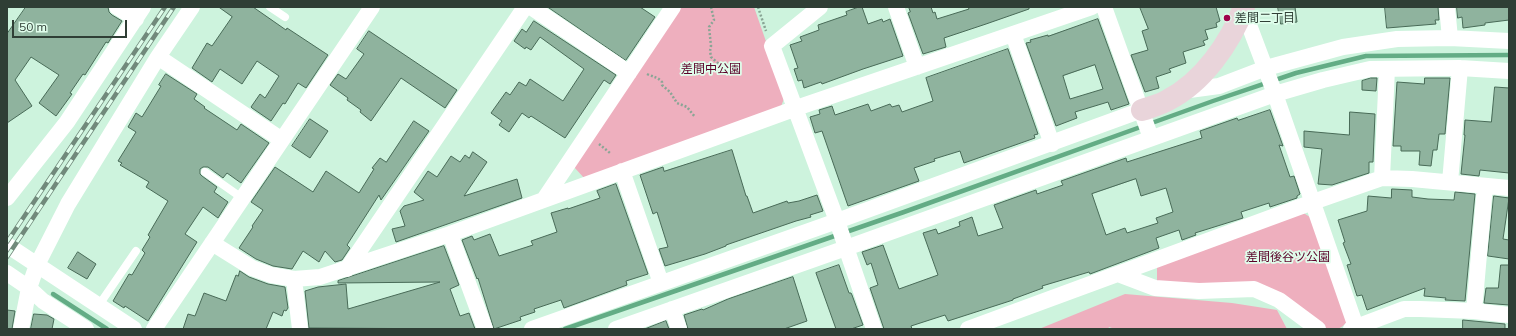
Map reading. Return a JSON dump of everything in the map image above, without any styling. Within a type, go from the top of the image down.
[{"type":"street","points":[[7,198],[66,122],[140,13],[117,7]]},
{"type":"street","points":[[21,329],[29,288],[37,265],[68,204],[158,57],[192,7]]},
{"type":"street","points":[[154,329],[372,7]]},
{"type":"street","points":[[347,269],[525,7]]},
{"type":"street","points":[[531,7],[632,69]]},
{"type":"street","points":[[546,198],[674,7]]},
{"type":"street","points":[[896,7],[917,67]]},
{"type":"street","points":[[212,243],[252,268],[271,275],[294,279],[320,276],[347,269],[450,234],[794,109],[1014,34],[1062,12],[1092,7]]},
{"type":"street","points":[[1104,7],[1151,138]]},
{"type":"street","points":[[1447,7],[1450,38]]},
{"type":"street","points":[[1244,8],[1313,202],[1354,328],[1404,310],[1420,309],[1474,311],[1509,315]]},
{"type":"street","points":[[532,329],[1052,144],[1167,101],[1196,79],[1217,56],[1231,34],[1244,8]]},
{"type":"street","points":[[811,10],[772,46],[794,109],[837,221],[874,329]]},
{"type":"street","points":[[1014,34],[1052,144]]},
{"type":"street","points":[[1182,91],[1219,86],[1266,68],[1343,47],[1397,39],[1450,38],[1509,40]]},
{"type":"street","points":[[158,57],[282,140]]},
{"type":"street","points":[[1450,182],[1460,68]]},
{"type":"street","points":[[616,329],[1275,94],[1323,80],[1370,69],[1460,68],[1509,71]]},
{"type":"street","points":[[1382,178],[1387,69]]},
{"type":"street","points":[[622,171],[661,283]]},
{"type":"street","points":[[968,329],[1382,178],[1450,182],[1509,188]]},
{"type":"street","points":[[1474,311],[1485,186]]},
{"type":"street","points":[[450,234],[485,329]]},
{"type":"street","points":[[7,245],[134,329]]},
{"type":"street","points":[[7,272],[43,300],[86,329]]},
{"type":"street","points":[[1118,274],[1155,288],[1199,291],[1254,289],[1279,300],[1318,329]]},
{"type":"street","points":[[294,279],[300,329]]},
{"type":"street","points":[[672,309],[679,329]]},
{"type":"lane","points":[[270,7],[285,17]]},
{"type":"lane","points":[[205,172],[242,198]]},
{"type":"lane","points":[[99,305],[136,251]]},
{"type":"path","points":[[711,7],[714,20],[709,27],[711,46],[710,51],[711,56],[721,66]]},
{"type":"path","points":[[758,7],[768,37]]},
{"type":"path","points":[[632,69],[659,78],[662,85],[670,92],[677,102],[687,107],[695,117]]},
{"type":"green space","name":"差間中公園","points":[[680,7],[754,7],[785,96],[780,109],[585,179],[574,167]]},
{"type":"green space","name":"差間後谷ツ公園","points":[[1302,212],[1316,221],[1349,318],[1340,328],[1325,329],[1291,300],[1201,286],[1157,283],[1157,265]]},
{"type":"green space","points":[[1125,294],[1232,303],[1277,310],[1287,329],[1115,329],[1109,327],[1108,329],[1039,329]]},
{"type":"building","points":[[26,7],[108,7],[109,12],[112,15],[122,21],[108,43],[106,42],[85,75],[83,74],[70,93],[72,94],[56,116],[39,103],[59,75],[31,57],[15,80],[32,106],[7,123],[7,34]]},
{"type":"building","points":[[219,7],[253,7],[286,30],[287,28],[328,55],[306,88],[298,83],[285,104],[283,103],[271,121],[251,107],[260,94],[265,98],[279,76],[257,61],[242,84],[220,69],[212,82],[192,68],[207,43],[212,46],[232,17]]},
{"type":"building","points":[[548,7],[640,7],[655,17],[626,60]]},
{"type":"building","points":[[862,7],[868,24],[882,19],[883,22],[890,19],[903,56],[822,84],[821,82],[804,88],[802,80],[798,81],[794,69],[798,68],[790,45],[802,41],[800,37],[819,30],[818,25],[847,15],[846,12]]},
{"type":"building","points":[[909,7],[931,7],[933,13],[935,12],[937,19],[969,9],[968,7],[1029,7],[1029,9],[944,38],[946,47],[923,54],[908,13],[910,12]]},
{"type":"building","points":[[1140,7],[1216,7],[1220,21],[1216,23],[1217,27],[1205,30],[1208,39],[1203,41],[1205,45],[1183,52],[1186,63],[1169,69],[1171,72],[1156,77],[1159,88],[1145,92],[1131,55],[1148,50],[1142,31],[1148,29]]},
{"type":"building","points":[[1278,7],[1295,7],[1297,22],[1281,24]]},
{"type":"building","points":[[1385,7],[1438,7],[1439,20],[1435,20],[1436,24],[1387,28]]},
{"type":"building","points":[[1457,7],[1509,7],[1509,20],[1463,28],[1462,17],[1458,18]]},
{"type":"building","points":[[1098,19],[1129,104],[1111,110],[1108,102],[1075,112],[1077,118],[1056,126],[1026,43],[1031,42],[1030,40],[1048,36]],"holes":[[[1095,65],[1103,89],[1070,99],[1063,76]]]},
{"type":"building","points":[[534,21],[616,75],[610,84],[604,80],[565,138],[531,116],[529,118],[522,113],[509,132],[499,125],[502,121],[491,113],[506,92],[510,95],[519,82],[526,86],[530,79],[563,101],[584,69],[540,37],[531,50],[526,47],[525,49],[514,41],[522,29],[526,32]]},
{"type":"building","points":[[369,31],[457,90],[445,108],[401,78],[371,121],[360,112],[361,110],[347,100],[348,98],[330,85],[338,74],[346,79],[364,54],[357,49]]},
{"type":"building","points":[[1008,49],[1038,134],[1034,135],[1035,138],[964,163],[960,151],[934,159],[935,161],[914,168],[919,181],[848,206],[822,131],[815,133],[810,117],[820,114],[819,110],[832,106],[835,115],[868,104],[871,111],[890,104],[892,107],[899,105],[902,112],[933,101],[926,78]]},
{"type":"building","points":[[166,74],[197,94],[194,99],[205,107],[204,108],[237,130],[241,124],[269,143],[241,183],[227,173],[223,178],[208,167],[203,167],[200,169],[200,174],[217,187],[214,192],[228,202],[218,218],[203,207],[185,234],[197,242],[148,321],[125,306],[124,308],[113,301],[129,274],[132,275],[145,253],[142,250],[150,237],[148,235],[168,201],[146,187],[149,182],[120,165],[122,163],[118,161],[136,132],[128,127],[136,113],[142,117],[161,86],[159,85]]},
{"type":"building","points":[[1377,78],[1376,91],[1362,90],[1362,81]]},
{"type":"building","points":[[1425,78],[1450,78],[1445,134],[1439,134],[1437,150],[1433,150],[1431,166],[1419,165],[1420,151],[1401,151],[1401,146],[1393,146],[1397,82],[1424,84]]},
{"type":"building","points":[[1495,87],[1509,88],[1509,173],[1480,170],[1479,176],[1461,174],[1465,120],[1491,122]]},
{"type":"building","points":[[1270,110],[1283,146],[1279,145],[1290,177],[1294,176],[1300,194],[1297,198],[1270,207],[1269,203],[1241,212],[1243,218],[1195,233],[1196,235],[1182,240],[1179,230],[1156,238],[1159,248],[1090,274],[1089,272],[1042,286],[1043,288],[1013,300],[948,321],[945,315],[911,326],[912,329],[884,329],[870,288],[878,285],[871,263],[867,265],[862,252],[883,245],[899,289],[938,275],[923,233],[936,229],[938,234],[960,226],[959,222],[972,217],[978,236],[1003,228],[994,205],[1036,190],[1037,194],[1063,185],[1061,181],[1126,158],[1127,162],[1202,138],[1200,131],[1237,118],[1238,120]],"holes":[[[1136,179],[1141,196],[1166,188],[1173,212],[1156,218],[1158,223],[1127,233],[1125,228],[1106,235],[1092,194]]]},
{"type":"building","points":[[1350,112],[1375,114],[1373,162],[1369,162],[1369,173],[1332,185],[1318,184],[1322,149],[1304,147],[1304,131],[1349,135]]},
{"type":"building","points":[[310,119],[328,131],[310,158],[292,146]]},
{"type":"building","points":[[414,121],[429,131],[381,200],[379,195],[347,245],[350,248],[342,260],[335,262],[325,251],[319,262],[303,251],[292,269],[273,266],[256,259],[239,248],[263,210],[251,202],[275,167],[313,192],[326,171],[359,193],[374,169],[372,168],[380,158],[386,162]]},
{"type":"building","points":[[732,150],[746,196],[753,213],[787,201],[788,203],[799,201],[817,195],[823,211],[810,215],[811,217],[726,245],[705,254],[665,266],[659,249],[668,247],[657,212],[653,214],[640,175],[663,167],[664,171]]},
{"type":"building","points":[[473,152],[487,162],[464,196],[517,179],[522,198],[396,242],[392,229],[405,226],[400,211],[404,206],[424,200],[414,192],[428,171],[437,177],[451,156],[460,162],[465,155],[469,158]]},
{"type":"building","points":[[616,184],[648,274],[626,281],[627,285],[564,308],[561,300],[534,309],[535,312],[520,317],[521,320],[494,329],[478,278],[477,279],[462,240],[472,236],[474,240],[490,234],[499,256],[533,245],[531,241],[557,232],[551,213],[600,198],[597,191]]},
{"type":"building","points":[[1392,189],[1412,190],[1412,197],[1428,199],[1454,200],[1455,192],[1475,194],[1465,301],[1445,300],[1446,298],[1424,296],[1425,288],[1367,310],[1362,295],[1357,296],[1347,265],[1351,264],[1343,243],[1345,242],[1338,220],[1367,211],[1368,196],[1391,198]]},
{"type":"building","points":[[1494,196],[1509,198],[1503,239],[1509,240],[1509,259],[1488,256]]},
{"type":"building","points":[[444,246],[459,285],[450,289],[460,316],[469,313],[475,329],[309,328],[305,291],[318,287],[346,284],[348,309],[440,282],[338,283],[338,281]]},
{"type":"building","points":[[78,252],[96,264],[87,279],[68,268]]},
{"type":"building","points":[[839,265],[863,325],[851,329],[836,329],[816,273]]},
{"type":"building","points":[[1501,265],[1509,265],[1509,305],[1484,303],[1486,288],[1498,288]]},
{"type":"building","points":[[240,271],[249,277],[268,284],[285,287],[288,308],[286,311],[284,310],[282,316],[273,312],[266,329],[183,329],[188,314],[195,316],[204,293],[226,301],[236,275],[238,276]]},
{"type":"building","points":[[793,277],[807,321],[784,329],[688,329],[684,315],[702,309],[703,310],[728,299]]},
{"type":"building","points":[[7,310],[15,311],[12,329],[7,329]]},
{"type":"building","points":[[34,314],[47,315],[54,319],[52,329],[31,329]]},
{"type":"building","points":[[1463,320],[1505,324],[1505,329],[1463,329]]},
{"type":"building","points":[[666,321],[669,329],[645,329]]},
{"type":"waterway","points":[[565,329],[904,212],[1213,101],[1296,73],[1366,56],[1509,55]]},
{"type":"waterway","points":[[53,294],[107,329]]},
{"type":"railway","points":[[7,242],[165,7]]},
{"type":"railway","points":[[7,257],[174,7]]},
{"type":"place","name":"差間二丁目","points":[[1227,18]]}]
